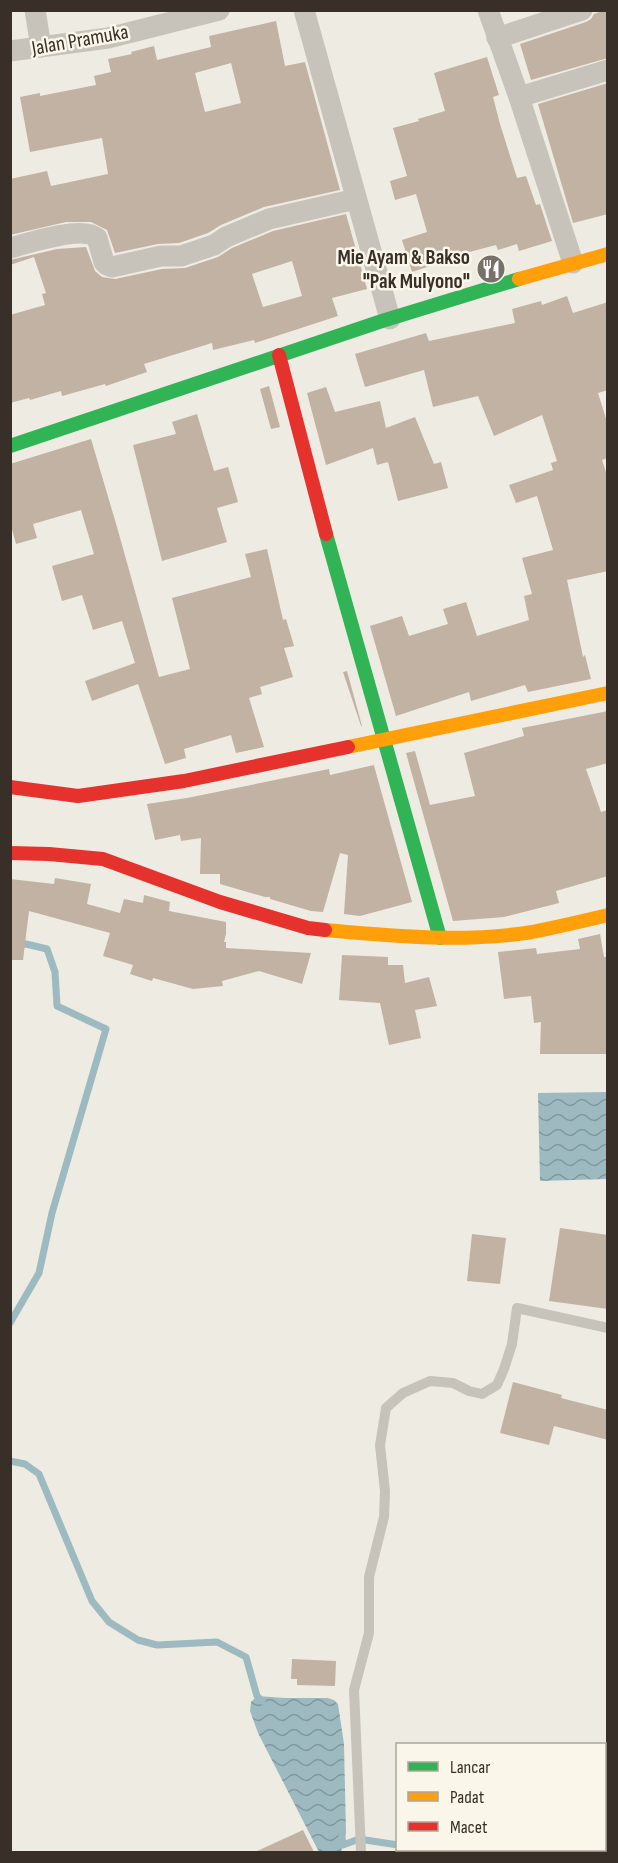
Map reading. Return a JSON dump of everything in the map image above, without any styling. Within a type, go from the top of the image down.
[{"type":"street","points":[[35,10],[41,47]]},
{"type":"street","name":"Jalan Pramuka","points":[[10,51],[108,38],[219,10]]},
{"type":"street","points":[[304,10],[390,320]]},
{"type":"street","points":[[488,10],[573,263]]},
{"type":"street","points":[[498,38],[582,10]]},
{"type":"street","points":[[519,97],[608,70]]},
{"type":"street","points":[[10,248],[46,238],[90,234],[97,238],[104,262],[107,266],[112,267],[161,256],[181,256],[214,245],[226,237],[269,219],[356,199]]},
{"type":"street","points":[[10,446],[279,355],[608,254]]},
{"type":"street","points":[[279,355],[352,630],[441,938]]},
{"type":"street","points":[[10,787],[78,796],[184,781],[608,693]]},
{"type":"street","points":[[10,853],[103,859],[220,902],[308,928],[388,936],[459,939],[530,932],[608,915]]},
{"type":"lane","points":[[361,1852],[354,1690],[369,1633],[369,1577],[384,1517],[385,1491],[380,1445],[386,1408],[402,1393],[430,1381],[453,1383],[469,1391],[482,1394],[497,1385],[512,1344],[517,1308],[608,1328]]},
{"type":"water","points":[[607,1092],[607,1179],[540,1181],[538,1093]]},
{"type":"water","points":[[257,1696],[328,1698],[338,1704],[344,1744],[346,1833],[341,1852],[319,1852],[258,1733],[250,1711],[251,1702]]},
{"type":"building","points":[[608,10],[608,58],[531,80],[520,44],[586,22],[594,14]]},
{"type":"building","points":[[276,21],[285,66],[305,62],[340,190],[264,207],[208,233],[179,243],[158,244],[115,253],[107,230],[91,222],[66,222],[10,235],[10,179],[47,171],[51,186],[108,174],[102,138],[30,152],[20,97],[40,93],[40,96],[96,85],[94,76],[111,72],[108,59],[154,46],[157,60],[211,47],[209,36]],"holes":[[[231,63],[241,103],[205,112],[195,73]]]},
{"type":"building","points":[[487,57],[499,95],[493,97],[517,178],[526,176],[536,205],[540,204],[552,241],[519,251],[517,244],[498,250],[496,245],[454,256],[454,258],[412,272],[402,240],[427,232],[416,194],[395,200],[390,181],[407,176],[393,128],[445,111],[434,73]]},
{"type":"building","points":[[608,83],[608,214],[573,223],[538,104]]},
{"type":"building","points":[[346,214],[367,289],[332,298],[338,316],[255,343],[254,340],[213,350],[212,343],[144,364],[147,372],[106,386],[105,384],[62,396],[61,391],[10,403],[10,315],[45,305],[42,294],[46,293],[34,257],[10,265],[10,260],[57,249],[86,247],[95,271],[102,277],[115,279],[162,269],[185,268],[218,257],[232,248],[273,231]],"holes":[[[292,261],[302,296],[263,307],[252,274]]]},
{"type":"building","points":[[567,296],[573,313],[608,302],[608,390],[598,393],[608,425],[608,458],[602,460],[608,478],[608,571],[567,580],[583,657],[585,655],[591,679],[528,692],[525,685],[471,701],[469,692],[396,716],[370,626],[402,616],[409,636],[448,624],[443,609],[466,602],[477,636],[529,620],[524,596],[532,594],[522,558],[553,550],[537,496],[516,503],[509,485],[553,470],[551,463],[557,461],[542,415],[494,436],[478,396],[433,407],[424,370],[365,387],[355,354],[426,333],[429,341],[515,323],[512,309],[541,301],[542,305]]},
{"type":"building","points":[[269,386],[280,427],[271,429],[260,389]]},
{"type":"building","points":[[326,387],[335,412],[380,401],[386,428],[415,417],[434,464],[441,462],[448,488],[398,501],[388,462],[377,465],[373,448],[326,465],[307,393]]},
{"type":"building","points":[[197,414],[214,471],[228,467],[238,502],[217,508],[227,542],[162,561],[133,445],[176,434],[172,422]]},
{"type":"building","points":[[91,439],[159,677],[190,669],[172,598],[251,577],[245,554],[267,549],[283,620],[286,619],[294,646],[284,648],[293,677],[260,687],[262,694],[249,698],[264,747],[236,753],[231,735],[184,749],[186,758],[165,764],[138,684],[92,701],[85,681],[135,663],[122,621],[93,630],[82,595],[62,601],[52,566],[94,554],[81,510],[33,524],[37,538],[16,544],[10,522],[10,464]]},
{"type":"building","points":[[347,671],[362,726],[343,672]]},
{"type":"building","points":[[608,711],[608,763],[586,769],[601,812],[608,810],[608,876],[556,891],[559,903],[504,917],[453,921],[406,753],[415,751],[430,805],[475,796],[464,753],[524,736],[522,728]]},
{"type":"building","points":[[374,765],[412,902],[360,916],[344,914],[348,855],[340,853],[323,912],[311,911],[220,884],[220,874],[200,874],[201,838],[181,841],[180,835],[155,840],[147,804],[329,769],[330,775]]},
{"type":"building","points":[[55,878],[91,884],[87,904],[120,913],[124,899],[143,903],[144,895],[170,902],[169,911],[226,922],[224,942],[226,942],[226,948],[311,953],[302,984],[259,971],[222,981],[223,986],[193,989],[153,978],[152,981],[130,974],[133,965],[103,956],[110,933],[29,911],[23,960],[10,960],[10,879],[54,884]]},
{"type":"building","points":[[600,934],[604,957],[608,957],[608,1054],[540,1054],[541,1022],[534,1023],[531,996],[504,999],[498,952],[536,948],[537,954],[580,949],[578,939]]},
{"type":"building","points":[[342,955],[388,957],[388,965],[403,965],[405,983],[429,977],[437,1006],[415,1010],[421,1038],[389,1045],[380,1003],[339,1000]]},
{"type":"building","points":[[560,1228],[608,1235],[608,1309],[549,1301]]},
{"type":"building","points":[[472,1234],[506,1238],[500,1284],[467,1281]]},
{"type":"building","points":[[513,1382],[608,1410],[608,1440],[554,1426],[549,1445],[500,1433]]},
{"type":"building","points":[[292,1659],[336,1661],[335,1686],[297,1685],[297,1679],[291,1679]]},
{"type":"building","points":[[303,1830],[314,1852],[255,1852]]},
{"type":"waterway","points":[[10,1323],[39,1273],[52,1213],[106,1029],[57,1006],[55,972],[47,949],[26,944],[16,946]]},
{"type":"waterway","points":[[10,1461],[25,1464],[39,1474],[92,1601],[109,1622],[138,1640],[157,1645],[217,1642],[246,1657],[257,1696],[262,1701]]},
{"type":"waterway","points":[[342,1837],[343,1845],[359,1839],[396,1845]]},
{"type":"waterway","points":[[442,1851],[452,1852]]},
{"type":"traffic: fast","points":[[10,446],[382,321],[519,279]]},
{"type":"traffic: fast","points":[[326,534],[440,938]]},
{"type":"traffic: slow","points":[[519,279],[608,254]]},
{"type":"traffic: slow","points":[[348,747],[608,693]]},
{"type":"traffic: slow","points":[[325,930],[402,936],[480,937],[532,932],[608,915]]},
{"type":"traffic: jam","points":[[279,355],[326,534]]},
{"type":"traffic: jam","points":[[10,787],[78,796],[184,781],[348,747]]},
{"type":"traffic: jam","points":[[10,853],[103,859],[220,902],[308,928],[325,930]]},
{"type":"place","name":"Mie Ayam & Bakso \"Pak Mulyono\"","points":[[491,269]]}]
